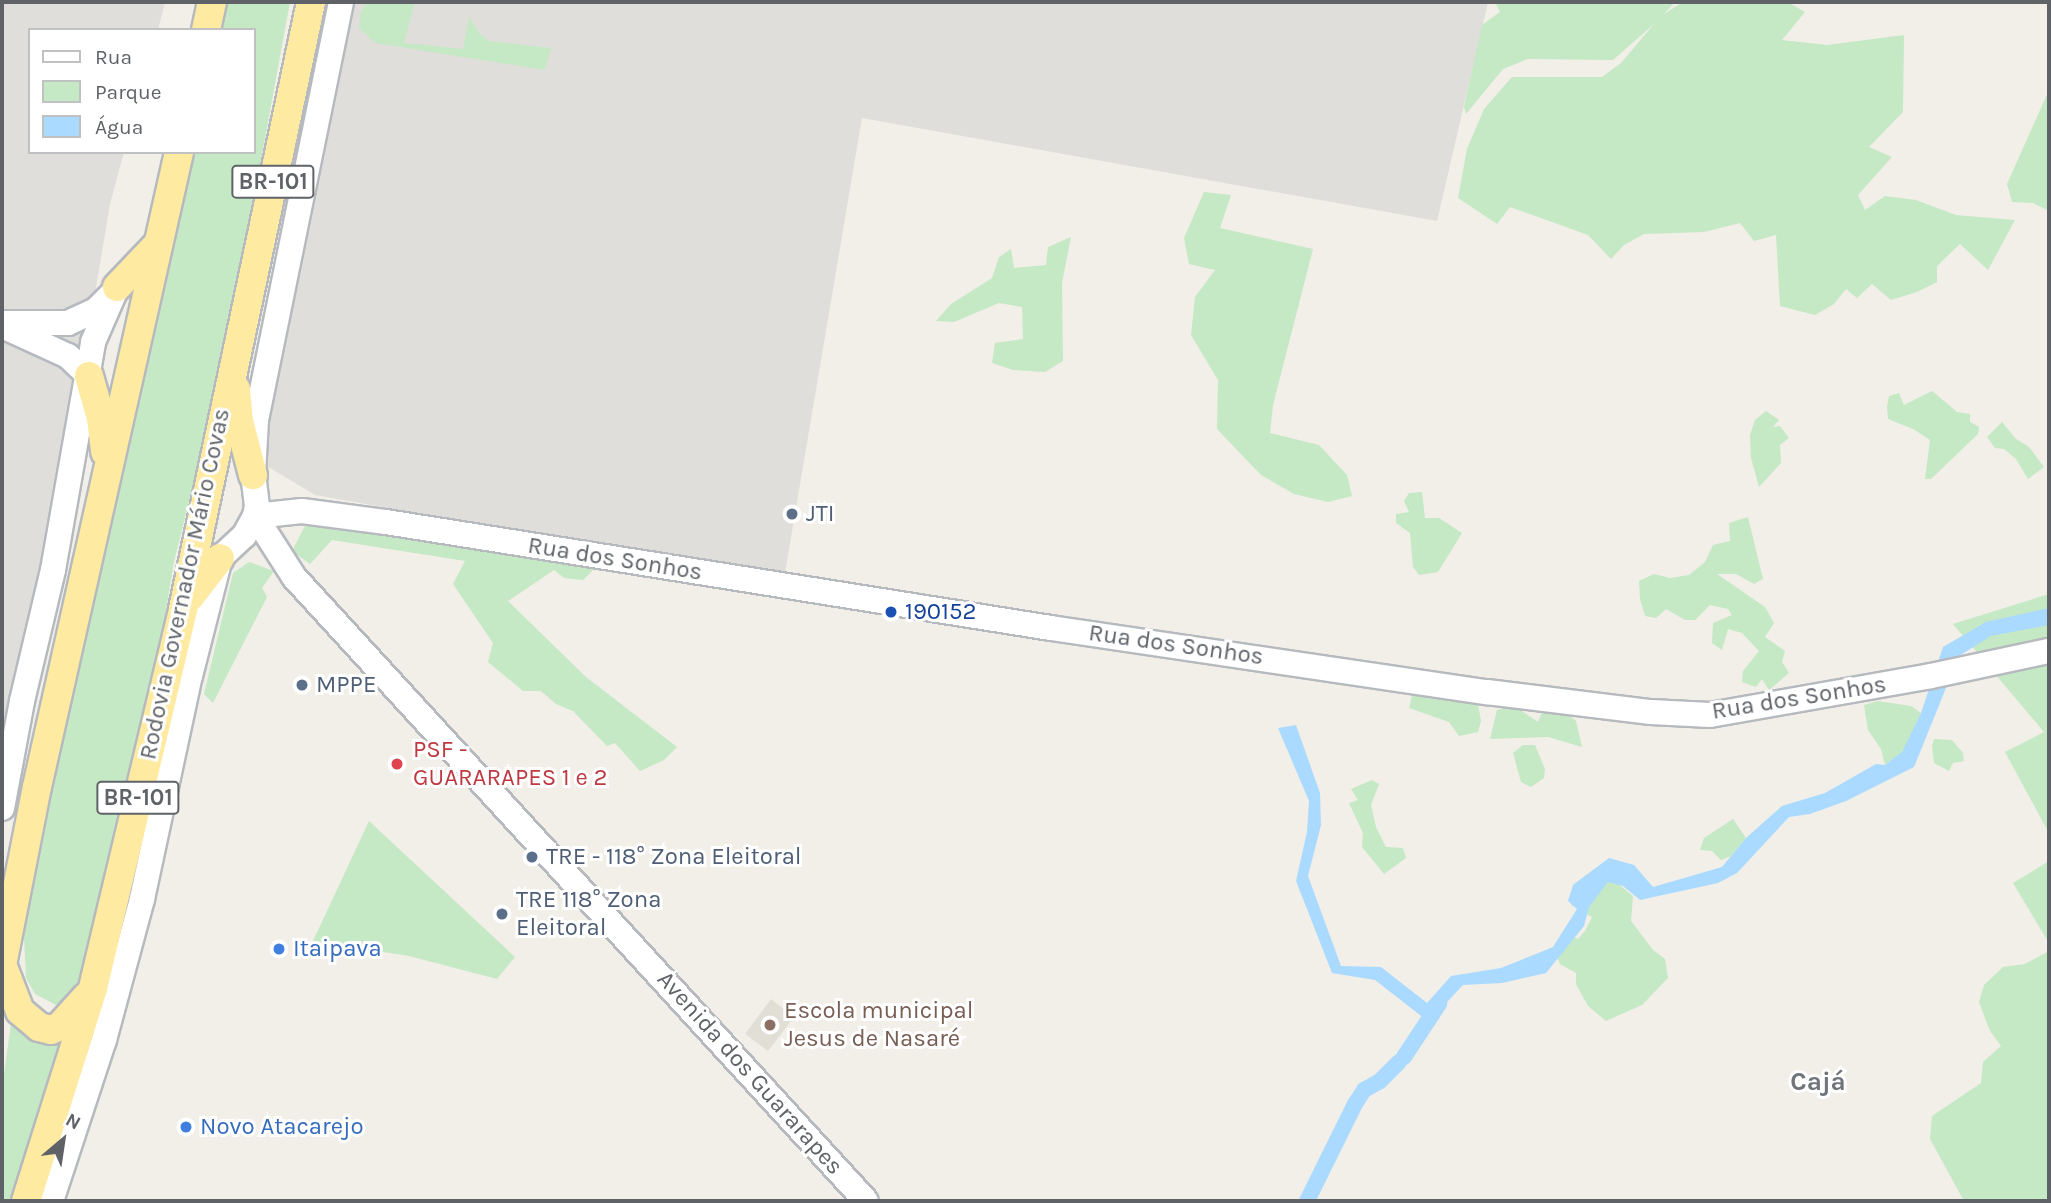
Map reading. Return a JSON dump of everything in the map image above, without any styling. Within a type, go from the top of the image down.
[{"type":"highway","points":[[206,28],[212,2]]},
{"type":"highway","name":"Rodovia Governador Mário Covas","points":[[26,1201],[93,988],[183,609],[310,2]]},
{"type":"highway","points":[[93,988],[65,1022],[55,1029],[46,1029],[25,1018],[2,964],[37,787],[179,154]]},
{"type":"highway","points":[[117,288],[159,242]]},
{"type":"highway","points":[[234,362],[239,421],[253,475]]},
{"type":"highway","points":[[89,376],[101,418],[108,471]]},
{"type":"highway","points":[[183,609],[220,558]]},
{"type":"main road","points":[[51,1201],[104,1040],[138,911],[190,676],[220,558],[243,536],[255,516],[257,506],[253,475],[259,401],[341,2]]},
{"type":"main road","points":[[2,324],[68,323],[96,310],[117,288]]},
{"type":"main road","points":[[2,808],[25,688],[53,570],[95,335],[117,288]]},
{"type":"main road","points":[[2,324],[68,356],[89,376]]},
{"type":"main road","name":"Rua dos Sonhos","points":[[253,475],[270,493],[302,511]]},
{"type":"main road","name":"Rua dos Sonhos","points":[[255,516],[302,511],[1051,628],[1488,692],[1650,712],[1710,715],[1931,676],[2049,651]]},
{"type":"main road","name":"Avenida dos Guararapes","points":[[255,516],[291,574],[866,1201]]},
{"type":"main road","name":"Avenida dos Guararapes","points":[[220,558],[250,553],[291,574]]},
{"type":"shaded area","points":[[2,2],[165,2],[158,28],[28,28],[28,154],[123,154],[110,204],[38,636],[2,818]]},
{"type":"shaded area","points":[[347,2],[1488,2],[1437,221],[862,118],[785,573],[631,551],[315,495],[262,463],[260,454]]},
{"type":"shaded area","name":"Escola municipal Jesus de Nasaré","points":[[771,999],[794,1017],[768,1051],[745,1034]]},
{"type":"green space","points":[[221,2],[290,2],[226,351],[174,562],[138,779],[91,982],[56,1005],[35,994],[26,978],[24,937],[32,874],[189,154],[256,154],[256,28],[215,28]]},
{"type":"green space","points":[[367,2],[415,2],[404,43],[463,49],[469,17],[479,33],[489,41],[551,48],[545,70],[375,43],[359,28],[361,12]]},
{"type":"green space","points":[[1495,2],[1675,2],[1664,14],[1683,2],[1788,2],[1805,12],[1782,40],[1827,45],[1904,35],[1903,112],[1869,147],[1892,157],[1858,195],[1865,210],[1885,196],[1916,200],[1956,215],[2015,220],[1988,270],[1960,244],[1937,266],[1937,282],[1917,292],[1891,300],[1872,284],[1857,298],[1846,289],[1834,304],[1815,315],[1780,306],[1776,235],[1754,241],[1740,223],[1704,232],[1644,234],[1624,245],[1611,259],[1588,235],[1510,207],[1497,224],[1458,198],[1467,149],[1484,109],[1512,77],[1602,77],[1621,63],[1654,24],[1613,60],[1528,59],[1503,69],[1466,114],[1464,107],[1482,25],[1500,12]]},
{"type":"green space","points":[[2049,90],[2049,211],[2033,203],[2012,202],[2007,184]]},
{"type":"green space","points":[[1204,192],[1231,195],[1220,228],[1313,249],[1273,405],[1270,433],[1319,445],[1347,475],[1352,496],[1328,502],[1294,494],[1261,475],[1217,429],[1218,380],[1191,335],[1195,297],[1215,270],[1189,264],[1184,238]]},
{"type":"green space","points":[[1071,237],[1062,283],[1063,361],[1045,372],[1013,370],[992,363],[995,343],[1023,339],[1022,307],[999,303],[954,322],[936,321],[951,304],[992,278],[999,257],[1011,249],[1014,268],[1046,265],[1048,247]]},
{"type":"green space","points":[[1932,391],[1957,412],[1970,414],[1970,422],[1979,427],[1978,434],[1931,479],[1925,479],[1930,440],[1913,429],[1888,419],[1887,407],[1889,396],[1899,393],[1904,405]]},
{"type":"green space","points":[[1766,411],[1779,420],[1773,427],[1780,426],[1789,438],[1780,445],[1781,463],[1759,487],[1751,458],[1750,435],[1755,420]]},
{"type":"green space","points":[[2002,422],[2016,439],[2029,447],[2044,467],[2028,479],[2016,459],[2004,449],[1995,448],[1987,437]]},
{"type":"green space","points":[[1422,492],[1425,518],[1439,518],[1462,533],[1438,572],[1419,575],[1413,567],[1410,533],[1396,523],[1396,514],[1409,512],[1404,501],[1409,493]]},
{"type":"green space","points":[[310,516],[595,568],[583,580],[564,578],[554,570],[508,601],[586,677],[677,747],[664,760],[640,771],[615,743],[607,746],[573,711],[556,704],[541,691],[523,691],[488,662],[493,643],[453,584],[465,561],[332,540],[310,564],[292,551]]},
{"type":"green space","points":[[1748,517],[1763,579],[1754,584],[1736,574],[1717,574],[1765,607],[1774,623],[1765,637],[1785,651],[1782,662],[1789,673],[1769,690],[1762,679],[1756,687],[1742,682],[1743,671],[1759,651],[1742,633],[1728,629],[1722,650],[1712,643],[1713,623],[1732,615],[1728,609],[1710,605],[1695,620],[1685,620],[1666,609],[1656,618],[1645,616],[1640,599],[1639,581],[1654,574],[1670,578],[1689,575],[1705,562],[1713,545],[1730,541],[1729,523]]},
{"type":"green space","points":[[249,562],[274,571],[262,588],[267,597],[213,703],[204,694],[233,573]]},
{"type":"green space","points":[[2049,594],[2049,833],[2005,752],[2044,732],[1953,624]]},
{"type":"green space","points":[[1413,691],[1457,697],[1478,704],[1481,721],[1478,732],[1459,736],[1449,722],[1409,708]]},
{"type":"green space","points":[[1878,701],[1911,706],[1921,713],[1902,753],[1885,765],[1881,749],[1868,730],[1864,705]]},
{"type":"green space","points":[[1513,705],[1538,722],[1543,710],[1565,712],[1576,721],[1582,747],[1548,737],[1490,739],[1497,710]]},
{"type":"green space","points":[[1934,739],[1952,740],[1963,753],[1964,761],[1953,763],[1949,771],[1934,763]]},
{"type":"green space","points":[[1523,745],[1535,745],[1545,769],[1544,778],[1531,787],[1521,782],[1513,753]]},
{"type":"green space","points":[[1372,780],[1379,784],[1371,805],[1376,827],[1386,847],[1403,848],[1406,858],[1384,874],[1362,847],[1363,833],[1349,803],[1358,800],[1351,789]]},
{"type":"green space","points":[[1733,819],[1746,838],[1731,856],[1721,860],[1712,851],[1700,850],[1704,838]]},
{"type":"green space","points":[[369,821],[515,957],[497,979],[409,956],[313,941]]},
{"type":"green space","points":[[2049,861],[2049,943],[2013,883]]},
{"type":"green space","points":[[1597,867],[1633,896],[1631,921],[1653,950],[1665,959],[1668,978],[1642,1005],[1606,1021],[1588,1006],[1576,984],[1576,973],[1560,964],[1553,947],[1563,932],[1578,939],[1585,931],[1592,917],[1571,905],[1573,885]]},
{"type":"green space","points":[[2047,952],[2049,1201],[1964,1201],[1930,1139],[1932,1116],[1981,1083],[1983,1062],[2001,1046],[1990,1031],[1979,1002],[1984,985],[2003,967],[2025,964]]},
{"type":"green space","points":[[15,994],[47,1020],[88,999],[19,1201],[2,1201],[2,1089]]},
{"type":"water","points":[[2049,608],[2049,625],[1991,636],[1959,656],[1914,767],[1846,801],[1810,814],[1789,817],[1737,873],[1718,883],[1640,900],[1623,886],[1608,882],[1589,907],[1584,926],[1546,973],[1502,983],[1463,985],[1448,1001],[1434,1026],[1375,980],[1332,973],[1296,881],[1307,832],[1309,801],[1278,728],[1296,725],[1320,793],[1321,825],[1308,876],[1341,966],[1381,967],[1427,1003],[1451,976],[1501,968],[1553,947],[1577,909],[1568,901],[1573,885],[1609,858],[1634,865],[1653,887],[1722,867],[1746,838],[1782,806],[1825,793],[1876,764],[1885,765],[1902,752],[1921,713],[1943,647],[1986,622]]},
{"type":"waterway","points":[[1404,1057],[1439,1004]]},
{"type":"waterway","points":[[1307,1201],[1364,1090],[1380,1081],[1399,1062]]},
{"type":"place","name":"JTI","points":[[792,514]]},
{"type":"place","name":"190152","points":[[891,612]]},
{"type":"place","name":"MPPE","points":[[302,685]]},
{"type":"place","name":"PSF - GUARARAPES 1 e 2","points":[[397,764]]},
{"type":"place","name":"TRE - 118° Zona Eleitoral","points":[[532,857]]},
{"type":"place","name":"TRE 118° Zona Eleitoral","points":[[502,914]]},
{"type":"place","name":"Itaipava","points":[[279,949]]},
{"type":"place","name":"Escola municipal Jesus de Nasaré","points":[[770,1025]]},
{"type":"place","name":"Novo Atacarejo","points":[[186,1127]]},
{"type":"district","name":"Cajá","points":[[1818,1082]]}]
